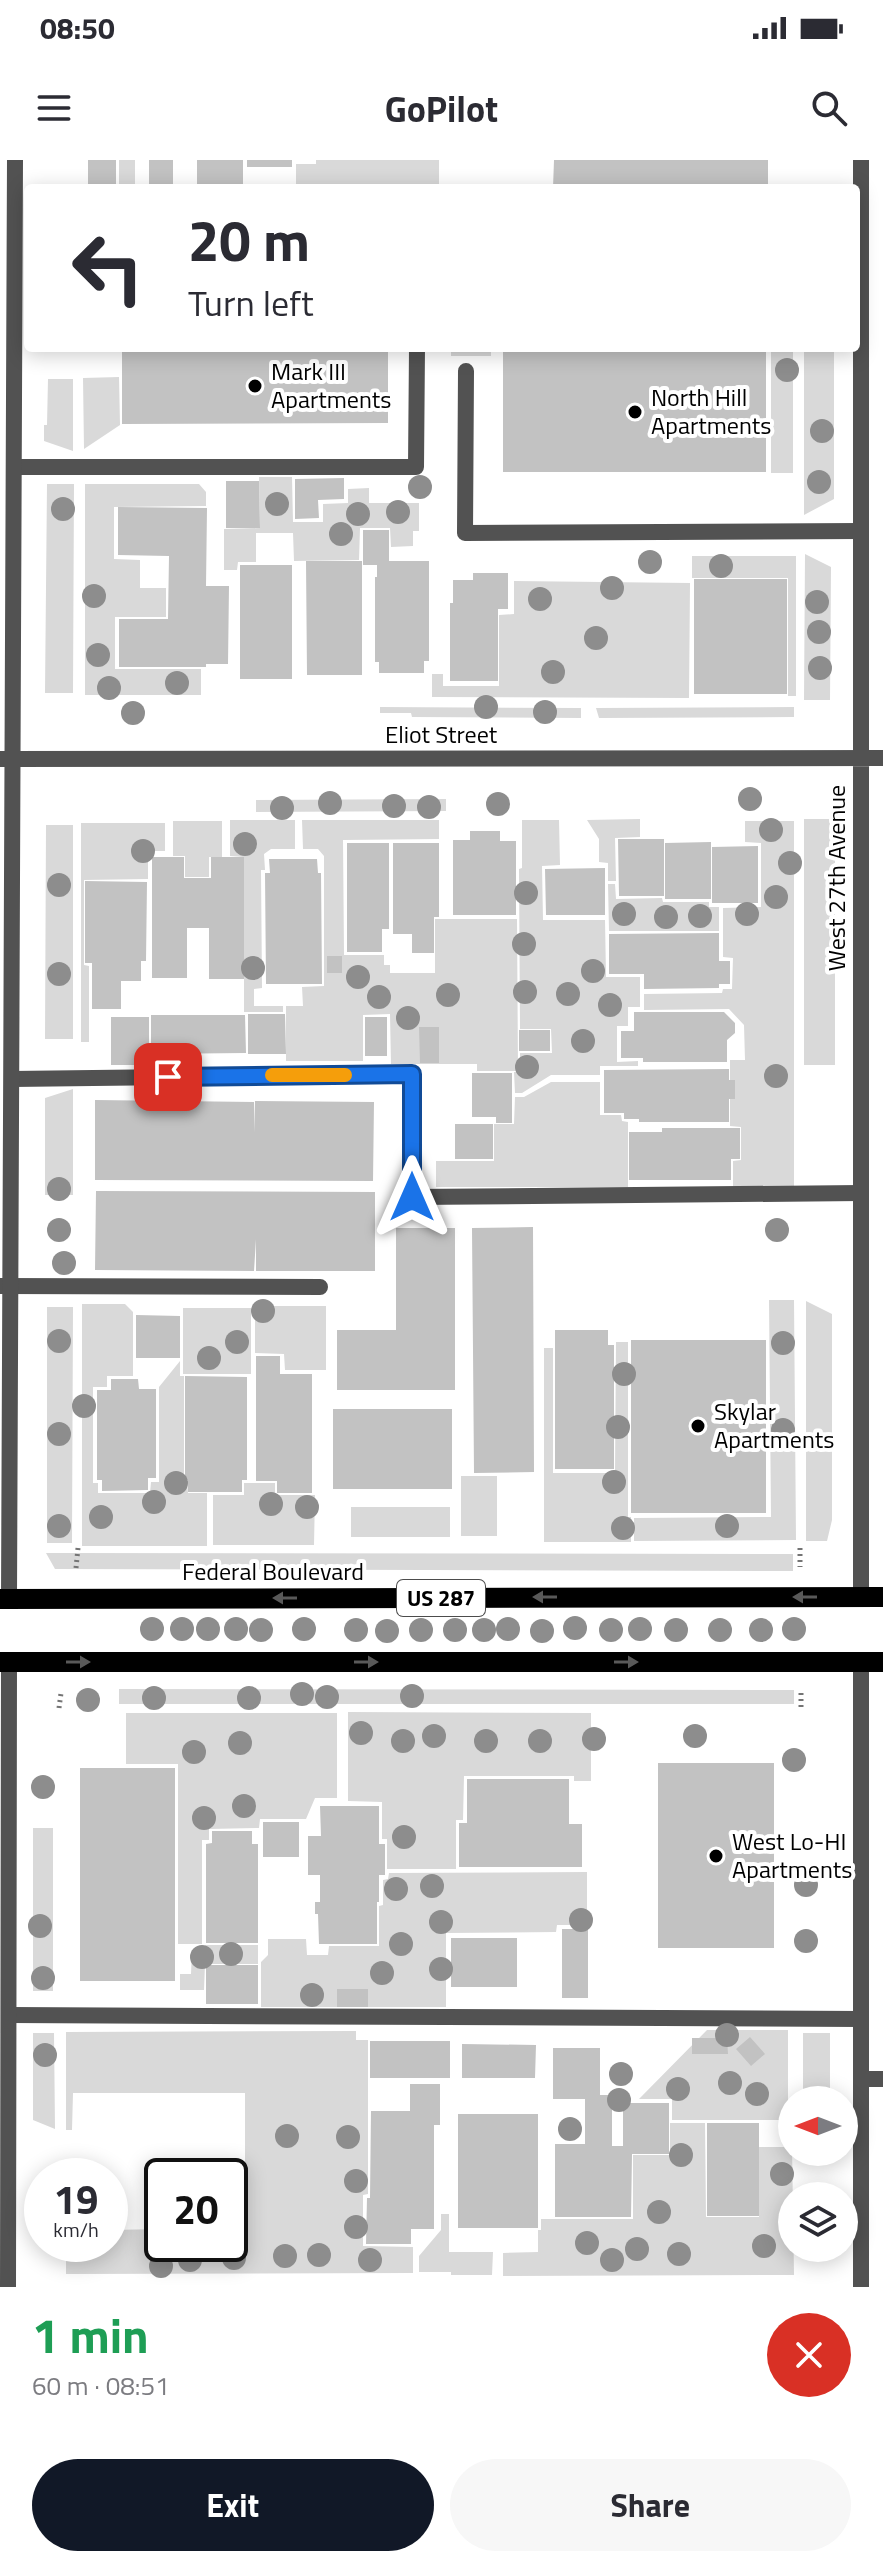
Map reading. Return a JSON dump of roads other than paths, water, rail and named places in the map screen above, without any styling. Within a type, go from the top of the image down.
[{"type":"main road","name":"Federal Boulevard","points":[[5,1599],[883,1597]]},
{"type":"main road","points":[[5,1662],[883,1662]]},
{"type":"street","points":[[5,1599],[5,1286],[12,1079],[6,759],[21,210],[15,160]]},
{"type":"street","name":"West 27th Avenue","points":[[861,160],[861,1597]]},
{"type":"street","points":[[14,467],[416,467],[417,352]]},
{"type":"street","points":[[466,371],[465,533],[861,531]]},
{"type":"street","name":"Eliot Street","points":[[6,759],[883,758]]},
{"type":"street","points":[[12,1079],[412,1074],[412,1197],[861,1193]]},
{"type":"street","points":[[5,1286],[320,1287]]},
{"type":"street","points":[[5,1662],[9,2015],[4,2081],[8,2287]]},
{"type":"street","points":[[861,1662],[861,2287]]},
{"type":"street","points":[[9,2015],[861,2019]]},
{"type":"street","points":[[861,2079],[883,2079]]},
{"type":"place","name":"Mark III Apartments","points":[[255,386]]},
{"type":"place","name":"North Hill Apartments","points":[[635,412]]},
{"type":"place","name":"Skylar Apartments","points":[[698,1426]]},
{"type":"place","name":"West Lo-HI Apartments","points":[[716,1856]]}]
